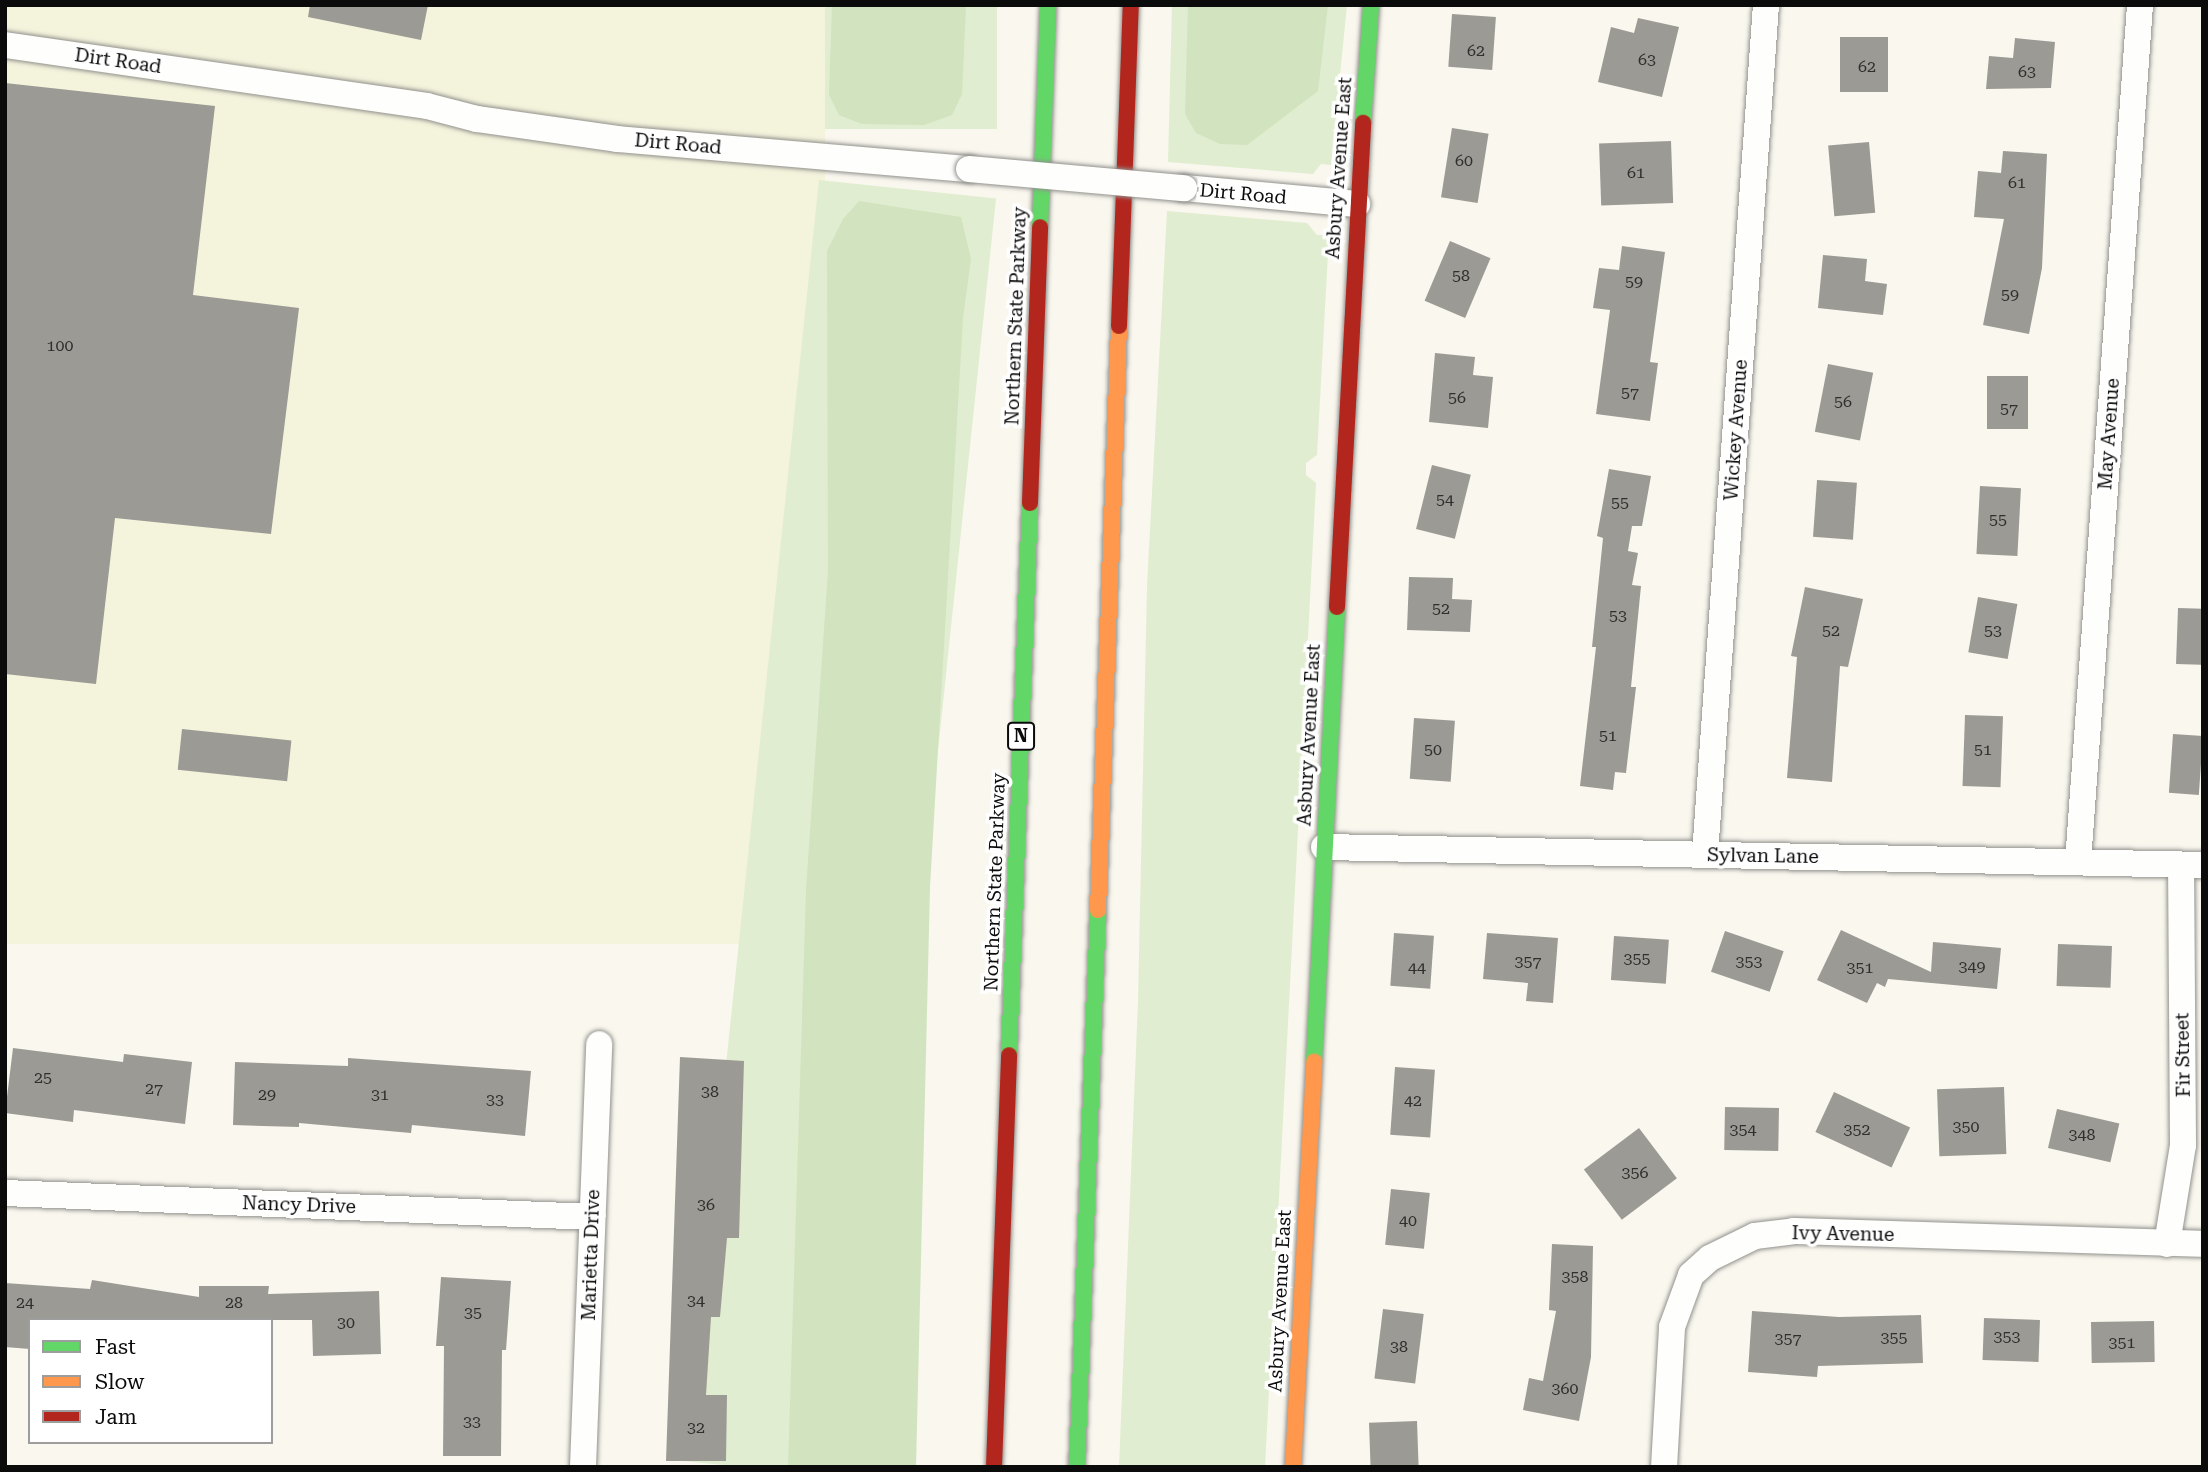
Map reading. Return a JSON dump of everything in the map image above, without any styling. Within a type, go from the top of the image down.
[{"type":"main road","name":"Northern State Parkway","points":[[994,1467],[1048,5]]},
{"type":"main road","points":[[1077,1467],[1131,5]]},
{"type":"main road","name":"Asbury Avenue East","points":[[1293,1467],[1357,204],[1371,5]]},
{"type":"street","name":"Wickey Avenue","points":[[1705,854],[1766,5]]},
{"type":"street","name":"May Avenue","points":[[2078,862],[2140,5]]},
{"type":"street","name":"Dirt Road","points":[[5,45],[427,106],[477,119],[617,139],[1357,204]]},
{"type":"street","name":"Sylvan Lane","points":[[1324,847],[2192,865]]},
{"type":"street","name":"Fir Street","points":[[2167,1244],[2183,1144],[2192,865]]},
{"type":"street","name":"Marietta Drive","points":[[583,1467],[599,1044]]},
{"type":"street","name":"Nancy Drive","points":[[5,1193],[593,1217]]},
{"type":"street","name":"Ivy Avenue","points":[[1664,1467],[1672,1327],[1691,1275],[1710,1258],[1755,1236],[1793,1231],[2203,1244]]},
{"type":"green space","points":[[5,5],[825,5],[825,944],[5,944]]},
{"type":"green space","points":[[825,5],[997,5],[997,129],[825,129]]},
{"type":"green space","points":[[832,5],[966,5],[962,94],[952,115],[924,125],[862,124],[839,115],[829,95]]},
{"type":"green space","points":[[1172,5],[1347,5],[1331,165],[1321,164],[1313,174],[1168,162]]},
{"type":"green space","points":[[1188,5],[1328,5],[1318,91],[1247,145],[1220,144],[1196,133],[1185,114]]},
{"type":"green space","points":[[819,180],[996,199],[863,1467],[742,1467],[684,1461]]},
{"type":"green space","points":[[859,201],[961,217],[971,259],[963,318],[930,887],[916,1467],[788,1467],[806,890],[828,571],[827,251],[843,219]]},
{"type":"green space","points":[[1167,211],[1307,223],[1317,235],[1329,235],[1317,455],[1306,463],[1306,475],[1316,483],[1265,1467],[1119,1467],[1138,1001],[1147,586]]},
{"type":"building","points":[[310,5],[428,5],[421,40],[308,17]]},
{"type":"building","points":[[1452,14],[1496,17],[1492,70],[1448,67]]},
{"type":"building","points":[[1638,18],[1679,27],[1662,97],[1598,82],[1611,27],[1634,33]]},
{"type":"building","points":[[1840,37],[1888,37],[1888,92],[1840,92]]},
{"type":"building","points":[[2015,38],[2055,42],[2051,88],[1986,89],[1989,56],[2013,58]]},
{"type":"building","points":[[5,83],[215,106],[193,295],[299,308],[271,534],[115,518],[96,684],[5,674]]},
{"type":"building","points":[[1452,128],[1489,134],[1478,203],[1441,197]]},
{"type":"building","points":[[1671,141],[1673,203],[1601,205],[1599,144]]},
{"type":"building","points":[[1869,142],[1875,213],[1834,216],[1828,146]]},
{"type":"building","points":[[2003,151],[2047,154],[2042,268],[2029,334],[1983,325],[2004,219],[1974,217],[1978,171],[2001,173]]},
{"type":"building","points":[[1450,241],[1491,258],[1465,318],[1425,301]]},
{"type":"building","points":[[1622,246],[1665,252],[1650,362],[1658,363],[1650,421],[1596,414],[1610,310],[1593,308],[1599,268],[1619,270]]},
{"type":"building","points":[[1823,255],[1867,259],[1865,281],[1887,284],[1883,315],[1818,308]]},
{"type":"building","points":[[1435,353],[1475,357],[1473,375],[1493,377],[1488,428],[1429,422]]},
{"type":"building","points":[[1828,364],[1873,373],[1860,441],[1815,432]]},
{"type":"building","points":[[1987,376],[2028,376],[2028,429],[1987,429]]},
{"type":"building","points":[[1432,465],[1471,475],[1455,539],[1416,529]]},
{"type":"building","points":[[1609,469],[1651,476],[1642,526],[1632,526],[1628,551],[1638,553],[1632,585],[1641,586],[1631,687],[1636,687],[1626,773],[1615,772],[1613,790],[1580,786],[1596,647],[1592,647],[1603,538],[1597,536]]},
{"type":"building","points":[[1817,480],[1857,483],[1853,540],[1813,537]]},
{"type":"building","points":[[1980,486],[2021,488],[2017,556],[1976,554]]},
{"type":"building","points":[[1409,577],[1453,578],[1452,599],[1472,600],[1470,632],[1407,630]]},
{"type":"building","points":[[1805,587],[1863,599],[1848,667],[1840,666],[1832,782],[1787,778],[1797,657],[1791,656]]},
{"type":"building","points":[[1978,597],[2017,604],[2008,659],[1968,652]]},
{"type":"building","points":[[2178,608],[2203,609],[2201,665],[2176,664]]},
{"type":"building","points":[[1965,715],[2003,716],[2000,787],[1963,786]]},
{"type":"building","points":[[1414,718],[1455,721],[1451,782],[1410,779]]},
{"type":"building","points":[[182,729],[291,740],[287,781],[178,770]]},
{"type":"building","points":[[2173,734],[2203,736],[2199,795],[2169,793]]},
{"type":"building","points":[[1841,930],[1931,972],[1933,942],[2001,948],[1997,989],[1888,979],[1885,987],[1877,983],[1867,1003],[1817,980]]},
{"type":"building","points":[[1725,931],[1784,951],[1770,992],[1711,972]]},
{"type":"building","points":[[1394,933],[1434,936],[1430,989],[1390,986]]},
{"type":"building","points":[[1487,933],[1558,938],[1553,1003],[1526,1001],[1528,983],[1483,979]]},
{"type":"building","points":[[1614,936],[1669,940],[1666,984],[1611,980]]},
{"type":"building","points":[[2058,944],[2112,946],[2111,988],[2057,986]]},
{"type":"building","points":[[13,1048],[123,1062],[124,1054],[192,1062],[185,1124],[74,1110],[73,1122],[5,1113]]},
{"type":"building","points":[[680,1057],[744,1061],[739,1238],[727,1238],[720,1317],[711,1317],[706,1395],[727,1395],[726,1461],[666,1461]]},
{"type":"building","points":[[348,1058],[531,1071],[525,1136],[412,1125],[411,1133],[299,1123],[299,1127],[233,1125],[235,1062],[348,1066]]},
{"type":"building","points":[[1395,1067],[1435,1070],[1430,1138],[1390,1135]]},
{"type":"building","points":[[2004,1087],[2006,1154],[1939,1156],[1937,1089]]},
{"type":"building","points":[[1834,1092],[1910,1127],[1892,1167],[1815,1132]]},
{"type":"building","points":[[1725,1107],[1779,1108],[1778,1151],[1724,1150]]},
{"type":"building","points":[[2057,1109],[2119,1123],[2110,1162],[2048,1148]]},
{"type":"building","points":[[1639,1128],[1677,1178],[1622,1220],[1584,1170]]},
{"type":"building","points":[[1391,1189],[1430,1193],[1424,1249],[1385,1245]]},
{"type":"building","points":[[1552,1244],[1593,1246],[1591,1357],[1579,1421],[1523,1410],[1529,1378],[1543,1381],[1556,1311],[1549,1310]]},
{"type":"building","points":[[441,1277],[511,1281],[506,1350],[502,1350],[501,1456],[443,1456],[444,1346],[436,1346]]},
{"type":"building","points":[[92,1280],[199,1297],[199,1286],[269,1286],[268,1294],[379,1291],[381,1354],[313,1356],[312,1320],[273,1318],[28,1318],[28,1349],[5,1347],[5,1283],[90,1289]]},
{"type":"building","points":[[1383,1309],[1424,1314],[1415,1383],[1374,1378]]},
{"type":"building","points":[[1752,1311],[1839,1317],[1921,1315],[1923,1363],[1818,1366],[1817,1377],[1748,1372]]},
{"type":"building","points":[[1984,1318],[2040,1320],[2039,1362],[1983,1360]]},
{"type":"building","points":[[2154,1321],[2155,1362],[2092,1363],[2091,1322]]},
{"type":"building","points":[[1417,1421],[1419,1467],[1371,1467],[1369,1423]]},
{"type":"traffic: fast","points":[[1040,227],[1048,5]]},
{"type":"traffic: fast","points":[[1363,123],[1371,5]]},
{"type":"traffic: fast","points":[[1009,1055],[1030,503]]},
{"type":"traffic: fast","points":[[1314,1062],[1337,607]]},
{"type":"traffic: fast","points":[[1077,1467],[1098,910]]},
{"type":"traffic: slow","points":[[1098,910],[1119,326]]},
{"type":"traffic: slow","points":[[1293,1467],[1314,1062]]},
{"type":"traffic: jam","points":[[1119,326],[1131,5]]},
{"type":"traffic: jam","points":[[1337,607],[1363,123]]},
{"type":"traffic: jam","points":[[1030,503],[1040,227]]},
{"type":"traffic: jam","points":[[994,1467],[1009,1055]]}]
